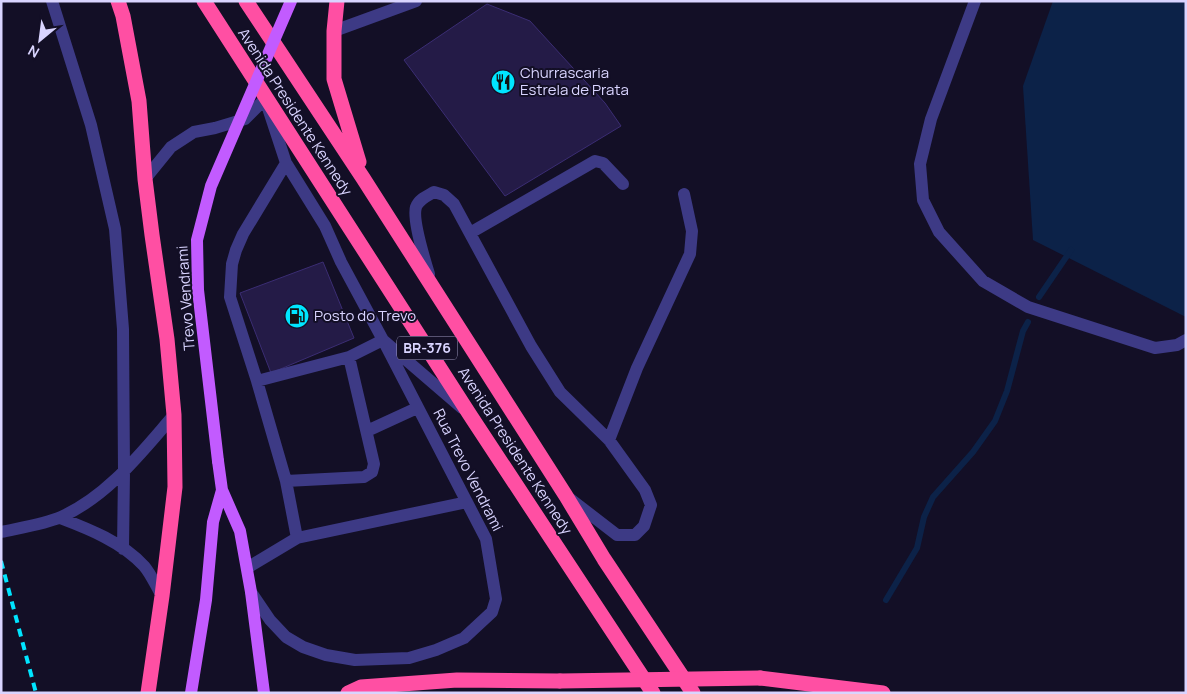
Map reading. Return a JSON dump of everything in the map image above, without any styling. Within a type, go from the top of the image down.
[{"type":"highway","points":[[118,1],[123,16],[139,101],[145,179],[167,339],[174,415],[175,487],[148,693]]},
{"type":"highway","name":"Avenida Presidente Kennedy","points":[[204,1],[470,415],[653,693]]},
{"type":"highway","name":"Avenida Presidente Kennedy","points":[[246,1],[363,178],[566,496],[604,559],[693,693]]},
{"type":"highway","points":[[337,1],[334,31],[334,79],[363,178]]},
{"type":"highway","points":[[348,693],[361,687],[457,680],[560,681],[760,678],[883,693]]},
{"type":"main road","name":"Trevo Vendrami","points":[[222,490],[198,290],[197,240],[211,186],[291,1]]},
{"type":"main road","points":[[222,490],[240,531],[251,592],[264,693]]},
{"type":"main road","points":[[191,693],[206,600],[213,522],[222,490]]},
{"type":"street","points":[[52,1],[91,124],[115,229],[123,329],[123,549]]},
{"type":"street","points":[[334,31],[416,1]]},
{"type":"street","points":[[974,1],[931,119],[920,164],[923,200],[939,232],[983,282],[1028,307],[1154,348],[1177,345],[1186,340]]},
{"type":"street","points":[[145,179],[170,147],[194,132],[216,128],[245,119],[266,99]]},
{"type":"street","name":"Rua Trevo Vendrami","points":[[251,592],[270,620],[286,637],[303,647],[326,655],[356,660],[410,658],[436,650],[464,638],[492,612],[496,599],[486,539],[341,262],[325,226],[286,163],[266,99]]},
{"type":"street","points":[[470,233],[596,161],[603,163],[623,184]]},
{"type":"street","points":[[286,163],[243,234],[236,250],[232,264],[230,296],[286,481],[297,538]]},
{"type":"street","points":[[437,295],[424,260],[415,217],[416,207],[421,199],[434,192],[444,195],[454,204],[531,346],[560,392],[609,440],[645,490],[651,505],[644,526],[635,535],[617,535],[566,496]]},
{"type":"street","points":[[609,440],[637,368],[690,254],[692,231],[684,194]]},
{"type":"street","points":[[257,381],[349,357],[383,340],[470,415]]},
{"type":"street","points":[[286,481],[364,477],[372,472],[374,464],[349,357]]},
{"type":"street","points":[[367,431],[417,408]]},
{"type":"street","points":[[1,532],[60,518],[93,499],[124,472],[174,415]]},
{"type":"street","points":[[247,568],[297,538],[467,502]]},
{"type":"street","points":[[60,518],[93,531],[123,549],[144,566],[162,596]]},
{"type":"water","points":[[1053,1],[1186,1],[1186,317],[1033,240],[1023,86]]},
{"type":"building","name":"Churrascaria Estrela de Prata","points":[[487,4],[530,21],[605,103],[621,126],[505,196],[404,60]]},
{"type":"building","name":"Posto do Trevo","points":[[323,262],[354,338],[271,373],[240,293]]},
{"type":"waterway","points":[[1039,297],[1071,250]]},
{"type":"waterway","points":[[886,600],[917,548],[924,517],[933,497],[973,452],[995,421],[1007,391],[1023,331],[1028,322]]},
{"type":"railway","points":[[1,561],[36,693]]},
{"type":"place","name":"Churrascaria Estrela de Prata","points":[[503,82]]},
{"type":"place","name":"Posto do Trevo","points":[[297,316]]}]
